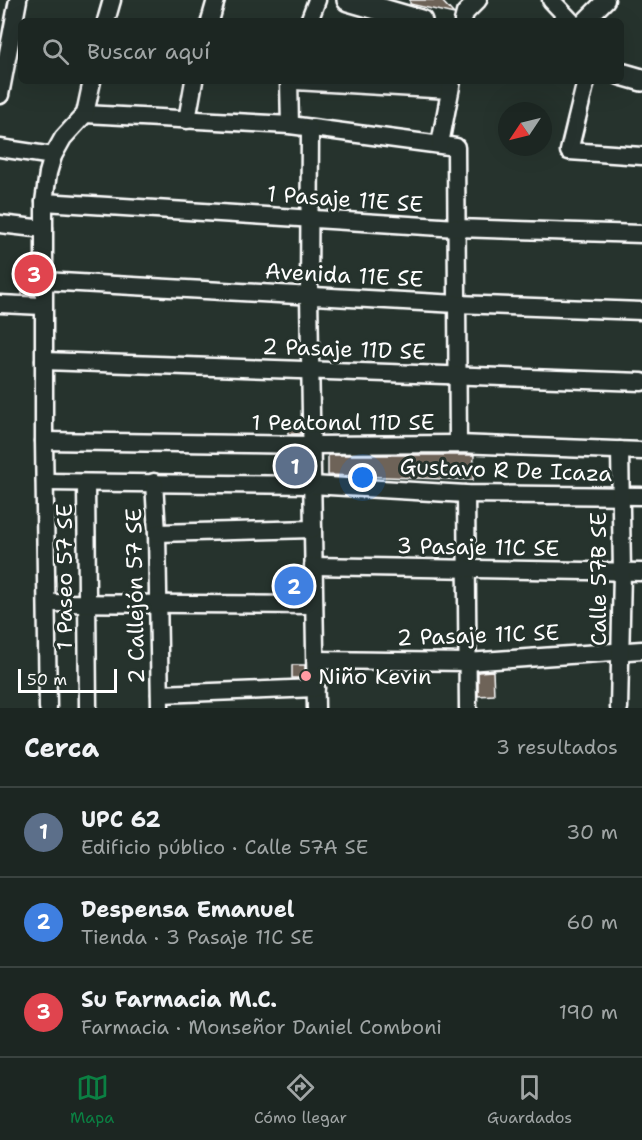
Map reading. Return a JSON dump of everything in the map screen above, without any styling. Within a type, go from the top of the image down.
[{"type":"main road","points":[[348,0],[411,18]]},
{"type":"main road","points":[[624,75],[642,80]]},
{"type":"street","points":[[0,95],[18,0]]},
{"type":"street","points":[[107,18],[112,0]]},
{"type":"street","points":[[211,18],[216,0]]},
{"type":"street","points":[[310,18],[317,0]]},
{"type":"street","points":[[464,18],[465,13],[478,0]]},
{"type":"street","points":[[551,0],[568,18]]},
{"type":"street","points":[[588,18],[606,0]]},
{"type":"street","points":[[48,708],[44,441],[44,201],[53,156],[63,138],[85,114],[91,84]]},
{"type":"street","points":[[187,120],[193,84]]},
{"type":"street","points":[[289,84],[290,125]]},
{"type":"street","points":[[389,84],[451,86],[448,146],[457,228],[458,444]]},
{"type":"street","points":[[585,84],[569,151],[642,156]]},
{"type":"street","points":[[85,114],[290,125],[448,146]]},
{"type":"street","points":[[310,129],[309,295],[316,708]]},
{"type":"street","points":[[0,148],[53,156]]},
{"type":"street","name":"1 Pasaje 11E SE","points":[[44,201],[457,228],[642,234]]},
{"type":"street","points":[[0,224],[44,229]]},
{"type":"street","name":"Avenida 11E SE","points":[[43,281],[457,304],[642,311]]},
{"type":"street","points":[[0,304],[43,306]]},
{"type":"street","name":"2 Pasaje 11D SE","points":[[44,361],[642,382]]},
{"type":"street","name":"1 Peatonal 11D SE","points":[[44,441],[312,445],[458,444],[642,451]]},
{"type":"street","name":"Calle 57B SE","points":[[619,708],[622,572],[620,450]]},
{"type":"street","name":"Gustavo R De Icaza","points":[[45,482],[312,484],[466,494],[642,496]]},
{"type":"street","name":"2 Callejón 57 SE","points":[[154,482],[160,701]]},
{"type":"street","name":"1 Paseo 57 SE","points":[[86,483],[88,708]]},
{"type":"street","points":[[466,494],[468,708]]},
{"type":"street","points":[[157,533],[313,529]]},
{"type":"street","name":"3 Pasaje 11C SE","points":[[313,566],[642,572]]},
{"type":"street","points":[[47,603],[314,605]]},
{"type":"street","name":"2 Pasaje 11C SE","points":[[316,660],[467,662],[642,650]]},
{"type":"street","points":[[160,701],[316,688]]},
{"type":"building","points":[[410,0],[441,0],[454,14],[410,4]]},
{"type":"building","points":[[22,267],[33,267],[33,295],[22,295]]},
{"type":"building","points":[[288,423],[301,423],[301,434],[288,434]]},
{"type":"building","points":[[289,455],[301,455],[302,474],[289,474]]},
{"type":"building","points":[[328,455],[474,455],[473,480],[328,475]]},
{"type":"building","points":[[284,574],[303,575],[303,594],[284,594]]},
{"type":"building","points":[[292,665],[305,665],[305,678],[292,678]]},
{"type":"building","points":[[493,671],[494,695],[478,696],[478,672]]},
{"type":"place","name":"Su Farmacia M.C.","points":[[34,274]]},
{"type":"place","name":"UPC 62","points":[[295,466]]},
{"type":"place","name":"Despensa Emanuel","points":[[294,586]]},
{"type":"place","name":"Niño Kevin","points":[[306,676]]}]
